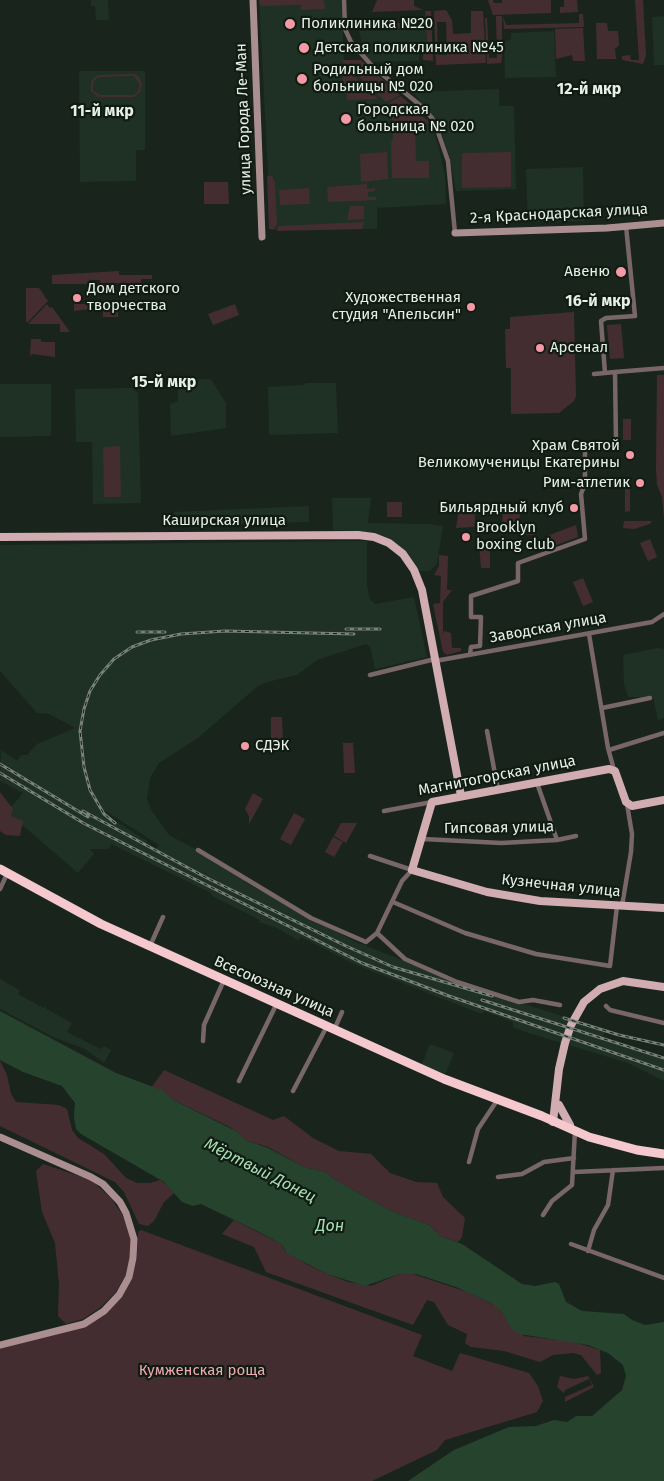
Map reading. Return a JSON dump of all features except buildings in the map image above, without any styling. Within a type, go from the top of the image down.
[{"type":"highway","name":"Всесоюзная улица","points":[[4,871],[86,916],[444,1079],[556,1121],[613,1145],[664,1154]]},
{"type":"highway","name":"Всесоюзная улица","points":[[572,1128],[620,1142],[664,1150]]},
{"type":"main road","name":"Каширская улица","points":[[0,536],[374,536],[389,543],[403,554],[414,570],[422,590],[461,796]]},
{"type":"main road","name":"Магнитогорская улица","points":[[432,802],[609,769],[614,771]]},
{"type":"main road","points":[[614,771],[626,802],[632,806],[664,800]]},
{"type":"main road","points":[[412,870],[423,839],[432,802]]},
{"type":"main road","name":"Кузнечная улица","points":[[412,870],[487,892],[540,900],[664,908]]},
{"type":"main road","points":[[556,1121],[565,1043],[571,1025],[584,1002],[600,989],[623,980],[664,987]]},
{"type":"main road","points":[[542,1116],[551,1112],[557,1104],[568,1044],[574,1026],[587,1004],[611,988],[624,985],[645,986],[664,992]]},
{"type":"main road","points":[[557,1104],[572,1128]]},
{"type":"street","name":"улица Города Ле-Ман","points":[[253,0],[262,237]]},
{"type":"street","points":[[344,0],[345,29],[351,42],[373,67],[420,105],[432,118],[448,161],[455,233]]},
{"type":"street","name":"2-я Краснодарская улица","points":[[455,233],[664,223]]},
{"type":"street","points":[[605,373],[601,321],[606,318],[635,316],[626,226]]},
{"type":"street","points":[[594,374],[664,368]]},
{"type":"street","points":[[470,654],[471,647],[480,646],[481,617],[471,617],[471,596],[518,581],[518,562],[585,539],[581,494],[586,484],[585,445],[616,443],[615,372]]},
{"type":"street","name":"Заводская улица","points":[[370,675],[435,660],[652,622],[664,614]]},
{"type":"street","points":[[588,634],[614,771]]},
{"type":"street","points":[[602,708],[650,698]]},
{"type":"street","points":[[487,731],[498,790]]},
{"type":"street","points":[[609,750],[664,733]]},
{"type":"street","points":[[537,782],[557,840]]},
{"type":"street","name":"Магнитогорская улица","points":[[384,811],[432,802]]},
{"type":"street","points":[[393,902],[465,933],[536,954],[610,966],[631,852],[632,834],[626,802]]},
{"type":"street","name":"Гипсовая улица","points":[[423,839],[501,843],[557,840],[576,836]]},
{"type":"street","points":[[198,850],[311,918],[362,942],[368,941],[377,933],[402,881],[412,870]]},
{"type":"street","name":"Кузнечная улица","points":[[370,856],[412,870]]},
{"type":"street","points":[[0,889],[4,871]]},
{"type":"street","points":[[150,946],[163,917]]},
{"type":"street","points":[[377,933],[405,959],[457,982],[520,1002],[533,1000],[560,1005]]},
{"type":"street","points":[[203,1041],[204,1025],[224,980]]},
{"type":"street","points":[[239,1081],[277,1003]]},
{"type":"street","points":[[606,1006],[610,1010],[664,1023]]},
{"type":"street","points":[[294,1091],[342,1012]]},
{"type":"street","points":[[468,1162],[478,1129],[498,1099]]},
{"type":"street","points":[[543,1215],[552,1201],[572,1185],[574,1158],[572,1128]]},
{"type":"street","points":[[0,1136],[103,1184],[113,1194],[126,1213],[134,1239],[133,1258],[128,1277],[119,1295],[104,1311],[84,1324],[0,1346]]},
{"type":"street","points":[[498,1177],[522,1174],[544,1162],[574,1158]]},
{"type":"street","points":[[574,1172],[664,1168]]},
{"type":"street","points":[[588,1251],[594,1230],[608,1205],[613,1170]]},
{"type":"street","points":[[571,1244],[629,1263],[664,1278]]},
{"type":"shaded area","points":[[91,0],[108,0],[109,20],[96,20],[95,6],[91,6]]},
{"type":"shaded area","name":"Городская больница № 020","points":[[259,0],[341,0],[344,60],[361,60],[430,123],[438,144],[445,176],[446,204],[377,208],[377,229],[271,230]]},
{"type":"shaded area","points":[[664,16],[664,65],[654,65],[652,17]]},
{"type":"shaded area","points":[[426,29],[427,52],[419,53],[419,61],[372,62],[364,54],[359,31]]},
{"type":"shaded area","points":[[554,31],[556,77],[505,78],[504,41],[511,40],[511,33]]},
{"type":"shaded area","points":[[79,71],[145,71],[145,150],[136,150],[136,181],[80,182]]},
{"type":"shaded area","points":[[499,89],[499,106],[514,106],[516,189],[456,191],[450,159],[440,127],[413,92]]},
{"type":"shaded area","points":[[583,167],[584,221],[528,222],[526,169]]},
{"type":"shaded area","points":[[211,379],[226,403],[226,428],[171,436],[170,404],[178,401],[178,380]]},
{"type":"shaded area","points":[[306,383],[336,383],[338,433],[269,435],[268,387],[303,385]]},
{"type":"shaded area","points":[[0,384],[51,384],[51,436],[0,437]]},
{"type":"shaded area","points":[[132,388],[138,393],[141,503],[93,504],[92,442],[76,442],[75,389]]},
{"type":"shaded area","points":[[332,498],[371,498],[368,523],[443,526],[437,564],[430,571],[418,571],[401,547],[388,538],[374,532],[333,530]]},
{"type":"shaded area","points":[[309,506],[309,522],[174,525],[174,512]]},
{"type":"shaded area","points":[[367,541],[367,585],[370,599],[375,604],[414,597],[427,657],[375,669],[370,647],[366,644],[317,660],[297,675],[258,686],[198,738],[159,763],[150,778],[147,799],[152,811],[169,835],[247,877],[245,882],[356,942],[466,985],[605,1030],[603,1038],[664,1058],[664,1081],[628,1063],[522,1031],[513,1027],[513,1022],[484,1011],[482,1014],[356,965],[301,937],[298,940],[277,928],[259,922],[260,920],[212,896],[211,893],[111,844],[109,849],[90,849],[94,854],[78,873],[7,812],[23,793],[0,781],[1,750],[17,761],[21,755],[27,755],[37,744],[75,728],[49,714],[37,713],[0,671],[0,545]],"holes":[[[104,810],[159,845],[155,850],[146,845],[147,841],[109,817]]]},
{"type":"shaded area","points":[[658,648],[664,649],[664,718],[658,720],[653,697],[628,697],[624,685],[623,655]]},
{"type":"shaded area","points":[[0,979],[20,990],[18,994],[43,1008],[45,1006],[46,1009],[72,1023],[67,1032],[101,1049],[104,1046],[111,1050],[104,1063],[85,1049],[53,1037],[0,1009]]},
{"type":"shaded area","points":[[430,1044],[454,1053],[445,1075],[421,1066]]},
{"type":"green space","points":[[259,0],[324,0],[325,9],[301,10],[301,5],[260,6]]},
{"type":"green space","points":[[377,0],[414,0],[414,6],[423,10],[372,12]]},
{"type":"green space","points":[[488,0],[493,0],[494,3],[502,3],[502,0],[551,0],[551,13],[493,15]]},
{"type":"green space","points":[[564,0],[577,0],[578,12],[560,13],[560,7],[564,7]]},
{"type":"green space","points":[[635,0],[643,0],[646,56],[643,64],[622,60],[622,56],[630,55],[631,60],[639,60]]},
{"type":"green space","points":[[446,10],[452,20],[453,34],[471,33],[471,11],[483,11],[486,63],[436,65],[434,11]],"holes":[[[437,22],[446,22],[447,55],[438,55]]]},
{"type":"green space","points":[[425,11],[431,11],[433,61],[423,60],[423,53],[428,53],[426,27],[351,30],[351,25],[426,22]]},
{"type":"green space","points":[[579,14],[583,14],[584,27],[504,29],[503,16],[506,25],[579,23]]},
{"type":"green space","points":[[496,16],[502,16],[502,58],[501,63],[487,64],[485,18],[487,18],[489,58],[497,58]]},
{"type":"green space","points":[[596,23],[607,23],[608,31],[618,31],[619,45],[615,49],[616,59],[597,59]]},
{"type":"green space","points":[[583,28],[585,61],[573,61],[572,55],[556,59],[555,29]]},
{"type":"green space","points":[[341,60],[361,60],[400,95],[386,102]]},
{"type":"green space","points":[[342,64],[378,99],[347,100],[347,93],[343,93]]},
{"type":"green space","points":[[135,74],[140,78],[142,85],[140,92],[134,97],[98,97],[91,91],[91,81],[98,75]],"holes":[[[134,76],[140,85],[134,95],[99,95],[93,90],[93,82],[98,77]]]},
{"type":"green space","points":[[401,96],[430,123],[415,125],[416,161],[429,161],[429,178],[392,178],[391,143],[393,124],[389,106],[390,102]]},
{"type":"green space","points":[[387,152],[388,179],[361,182],[360,154]]},
{"type":"green space","points":[[511,152],[511,187],[462,188],[462,153]]},
{"type":"green space","points":[[267,176],[272,176],[275,182],[277,224],[274,229],[269,229]]},
{"type":"green space","points":[[204,182],[228,182],[229,204],[204,204]]},
{"type":"green space","points":[[367,184],[367,189],[375,188],[375,191],[368,192],[368,197],[376,197],[376,200],[328,202],[327,187]]},
{"type":"green space","points":[[309,188],[310,204],[280,205],[279,190]]},
{"type":"green space","points":[[350,206],[364,206],[364,219],[347,220]]},
{"type":"green space","points":[[364,222],[362,229],[277,231],[278,226]]},
{"type":"green space","points":[[119,271],[119,275],[152,275],[152,279],[141,279],[141,283],[100,283],[100,280],[89,280],[89,284],[52,284],[52,275]]},
{"type":"green space","points":[[26,288],[39,288],[48,301],[28,322],[26,322]]},
{"type":"green space","points":[[47,304],[50,308],[52,307],[70,332],[60,332],[60,324],[28,324]]},
{"type":"green space","points":[[74,304],[118,304],[118,317],[103,317],[103,310],[95,310],[94,312],[91,312],[91,309],[74,311]]},
{"type":"green space","points":[[235,304],[239,315],[213,325],[208,314]]},
{"type":"green space","name":"Арсенал","points":[[574,312],[576,396],[574,401],[559,413],[511,414],[511,368],[506,368],[505,329],[510,329],[510,317]]},
{"type":"green space","points":[[621,324],[624,358],[610,359],[607,325]]},
{"type":"green space","points":[[31,339],[41,339],[41,342],[55,342],[55,357],[32,354],[30,357]]},
{"type":"green space","points":[[657,375],[664,375],[664,519],[662,497],[657,485],[656,469]]},
{"type":"green space","points":[[623,419],[631,419],[631,440],[623,440]]},
{"type":"green space","points":[[120,446],[121,497],[104,497],[103,447]]},
{"type":"green space","points":[[625,478],[630,478],[630,511],[625,512]]},
{"type":"green space","points":[[387,502],[402,502],[402,517],[387,517]]},
{"type":"green space","points":[[467,508],[476,509],[474,527],[456,528],[458,516],[456,511],[466,512]]},
{"type":"green space","points":[[503,512],[520,512],[519,524],[502,523]]},
{"type":"green space","points":[[624,521],[652,521],[650,524],[634,529],[623,528]]},
{"type":"green space","points":[[576,525],[578,537],[551,547],[547,536]]},
{"type":"green space","points":[[506,527],[532,527],[534,535],[522,535],[521,531],[506,531]]},
{"type":"green space","points":[[650,539],[657,557],[648,561],[640,543]]},
{"type":"green space","points":[[490,541],[490,568],[481,568],[479,544]]},
{"type":"green space","points":[[439,555],[448,556],[447,590],[452,590],[443,602],[443,635],[444,631],[451,633],[452,648],[461,648],[461,651],[447,655],[443,652],[433,604],[440,603],[441,576],[434,575],[439,566]]},
{"type":"green space","points":[[583,578],[593,602],[583,606],[573,582]]},
{"type":"green space","points":[[271,717],[282,717],[283,741],[271,741]]},
{"type":"green space","points":[[343,743],[353,743],[355,773],[344,773]]},
{"type":"green space","points":[[0,792],[13,809],[11,816],[23,821],[20,836],[6,835],[0,831]]},
{"type":"green space","points":[[253,793],[263,799],[249,824],[249,816],[245,809]]},
{"type":"green space","points":[[294,813],[305,819],[291,845],[280,839]]},
{"type":"green space","points":[[341,823],[357,823],[346,843],[334,836]]},
{"type":"green space","points":[[333,837],[343,842],[334,857],[325,852]]},
{"type":"green space","points":[[0,1061],[7,1075],[11,1094],[16,1102],[59,1105],[67,1109],[72,1130],[78,1138],[104,1154],[126,1178],[137,1183],[150,1183],[160,1180],[168,1186],[174,1193],[164,1202],[154,1221],[148,1226],[139,1224],[124,1192],[115,1182],[0,1126]]},
{"type":"green space","points":[[164,1070],[273,1120],[284,1116],[313,1138],[339,1151],[371,1154],[390,1173],[416,1182],[437,1183],[443,1197],[465,1218],[462,1237],[458,1242],[440,1236],[429,1225],[389,1210],[332,1178],[326,1172],[304,1167],[268,1147],[245,1140],[238,1132],[226,1125],[173,1100],[164,1091],[151,1088]]},
{"type":"green space","points":[[43,1164],[91,1180],[110,1197],[122,1214],[131,1237],[131,1255],[126,1275],[115,1293],[101,1307],[83,1319],[66,1324],[58,1316],[59,1284],[55,1243],[42,1212],[36,1171]]},
{"type":"green space","points":[[234,1220],[281,1244],[285,1251],[308,1265],[348,1282],[371,1286],[399,1274],[410,1273],[470,1293],[496,1306],[524,1336],[574,1342],[600,1350],[601,1373],[597,1375],[581,1355],[573,1353],[553,1355],[540,1362],[504,1351],[471,1347],[465,1343],[467,1334],[448,1325],[434,1302],[427,1300],[413,1325],[266,1272],[254,1247],[222,1234]]},
{"type":"green space","name":"Кумженская роща","points":[[141,1230],[422,1335],[413,1356],[452,1371],[460,1353],[529,1373],[538,1386],[543,1401],[537,1412],[445,1440],[437,1450],[372,1481],[0,1481],[0,1348],[85,1326],[132,1279],[137,1256],[138,1232]]},
{"type":"green space","points":[[560,1376],[574,1379],[588,1376],[594,1387],[565,1402],[565,1397],[592,1385],[589,1379],[565,1390],[564,1393],[557,1387]]},
{"type":"water","name":"Дон","points":[[0,1011],[116,1073],[164,1091],[173,1100],[238,1132],[245,1140],[268,1148],[304,1167],[326,1172],[332,1178],[389,1210],[429,1225],[440,1236],[462,1244],[522,1284],[535,1286],[555,1282],[559,1284],[566,1302],[582,1311],[624,1314],[632,1320],[645,1325],[664,1322],[664,1481],[408,1481],[454,1450],[509,1427],[536,1426],[554,1420],[567,1422],[576,1416],[592,1416],[622,1390],[626,1376],[623,1365],[608,1353],[588,1345],[519,1334],[512,1329],[501,1311],[491,1303],[456,1287],[416,1274],[399,1274],[365,1286],[327,1274],[288,1254],[281,1244],[259,1232],[201,1204],[193,1206],[182,1202],[164,1182],[81,1134],[76,1129],[74,1118],[75,1103],[62,1086],[23,1072],[0,1060]]},
{"type":"railway","points":[[346,629],[380,629]]},
{"type":"railway","points":[[115,823],[104,814],[90,790],[84,767],[80,731],[90,691],[100,675],[114,659],[132,647],[151,640],[181,634],[225,631],[354,634]]},
{"type":"railway","points":[[137,632],[165,632]]},
{"type":"railway","points":[[0,764],[88,817]]},
{"type":"railway","points":[[0,773],[85,824],[362,963],[449,996],[664,1070]]},
{"type":"railway","points":[[83,811],[205,877],[346,946],[393,967],[492,996]]},
{"type":"railway","points":[[482,1000],[664,1058]]},
{"type":"railway","points":[[564,1018],[619,1035],[664,1045]]},
{"type":"place","name":"Поликлиника №20","points":[[290,24]]},
{"type":"place","name":"Детская поликлиника №45","points":[[304,48]]},
{"type":"place","name":"Родильный дом больницы № 020","points":[[302,79]]},
{"type":"place","name":"Городская больница № 020","points":[[346,119]]},
{"type":"place","name":"Авеню","points":[[621,272]]},
{"type":"place","name":"Дом детского творчества","points":[[77,298]]},
{"type":"place","name":"Художественная студия \"Апельсин\"","points":[[471,307]]},
{"type":"place","name":"Арсенал","points":[[540,348]]},
{"type":"place","name":"Храм Святой Великомученицы Екатерины","points":[[630,455]]},
{"type":"place","name":"Рим-атлетик","points":[[640,483]]},
{"type":"place","name":"Бильярдный клуб","points":[[574,508]]},
{"type":"place","name":"Brooklyn boxing club","points":[[466,537]]},
{"type":"place","name":"СДЭК","points":[[245,746]]},
{"type":"district","name":"12-й мкр","points":[[589,90]]},
{"type":"district","name":"11-й мкр","points":[[102,112]]},
{"type":"district","name":"16-й мкр","points":[[598,302]]},
{"type":"district","name":"15-й мкр","points":[[164,383]]},
{"type":"water label","name":"Мёртвый Донец","points":[[260,1171]]}]
